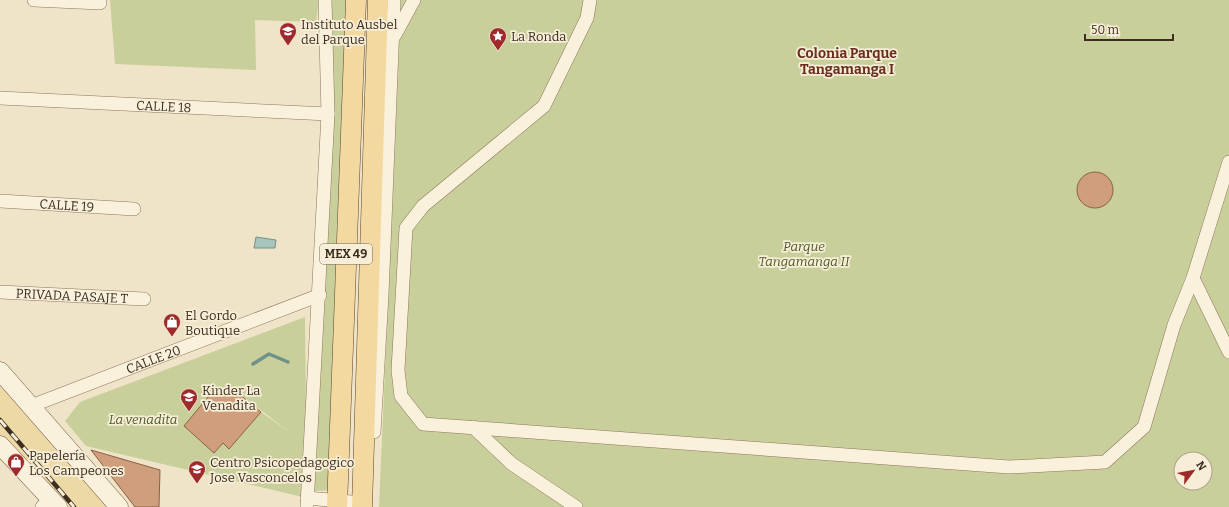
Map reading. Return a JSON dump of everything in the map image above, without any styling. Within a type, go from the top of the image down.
[{"type":"main road","name":"MEX 49","points":[[337,503],[356,0]]},
{"type":"main road","name":"MEX 49","points":[[362,505],[376,294],[384,81],[378,0]]},
{"type":"main road","points":[[0,372],[119,507]]},
{"type":"main road","points":[[0,445],[50,504]]},
{"type":"street","points":[[34,0],[100,3]]},
{"type":"street","points":[[325,0],[328,114],[320,295],[307,503],[362,505]]},
{"type":"street","points":[[384,81],[394,36],[394,0]]},
{"type":"street","points":[[394,36],[414,0]]},
{"type":"street","points":[[590,0],[587,18],[544,106],[423,206],[406,228],[398,370],[401,396],[423,424],[1009,466],[1105,462],[1144,427],[1174,325],[1193,278],[1229,162]]},
{"type":"street","name":"CALLE 18","points":[[0,98],[328,114]]},
{"type":"street","name":"CALLE 19","points":[[0,201],[134,209]]},
{"type":"street","points":[[1193,278],[1229,352]]},
{"type":"street","name":"PRIVADA PASAJE T","points":[[0,292],[144,299]]},
{"type":"street","name":"CALLE 20","points":[[31,406],[320,295]]},
{"type":"street","points":[[473,427],[512,464],[576,507]]},
{"type":"green space","points":[[110,0],[319,0],[316,22],[255,20],[256,70],[115,64]]},
{"type":"green space","points":[[329,0],[346,0],[337,490],[314,491]]},
{"type":"green space","name":"Parque Tangamanga II","points":[[401,0],[1229,0],[1229,507],[379,507]]},
{"type":"green space","name":"La venadita","points":[[305,317],[307,498],[86,446],[65,421],[80,402]],"holes":[[[228,385],[292,434],[261,412],[229,449],[223,443],[214,453],[184,426],[213,391],[219,395]]]},
{"type":"sand","points":[[0,377],[112,507],[59,507],[0,440]]},
{"type":"water","points":[[256,237],[276,240],[275,248],[254,248]]},
{"type":"building","points":[[1098,172],[1108,177],[1112,183],[1112,197],[1108,203],[1102,207],[1092,208],[1082,203],[1078,197],[1077,187],[1082,177],[1088,173]]},
{"type":"building","name":"La venadita","points":[[228,385],[261,412],[229,449],[223,443],[214,453],[184,426],[213,391],[219,395]]},
{"type":"building","points":[[91,450],[160,470],[159,507],[135,507]]},
{"type":"waterway","points":[[253,364],[269,354],[288,362]]},
{"type":"railway","points":[[0,420],[74,507]]},
{"type":"place","name":"Instituto Ausbel del Parque","points":[[288,46]]},
{"type":"place","name":"La Ronda","points":[[498,51]]},
{"type":"place","name":"El Gordo Boutique","points":[[172,337]]},
{"type":"place","name":"Kinder La Venadita","points":[[189,412]]},
{"type":"place","name":"Papelería Los Campeones","points":[[16,477]]},
{"type":"place","name":"Centro Psicopedagogico Jose Vasconcelos","points":[[197,484]]},
{"type":"district","name":"Colonia Parque Tangamanga I","points":[[847,62]]}]
